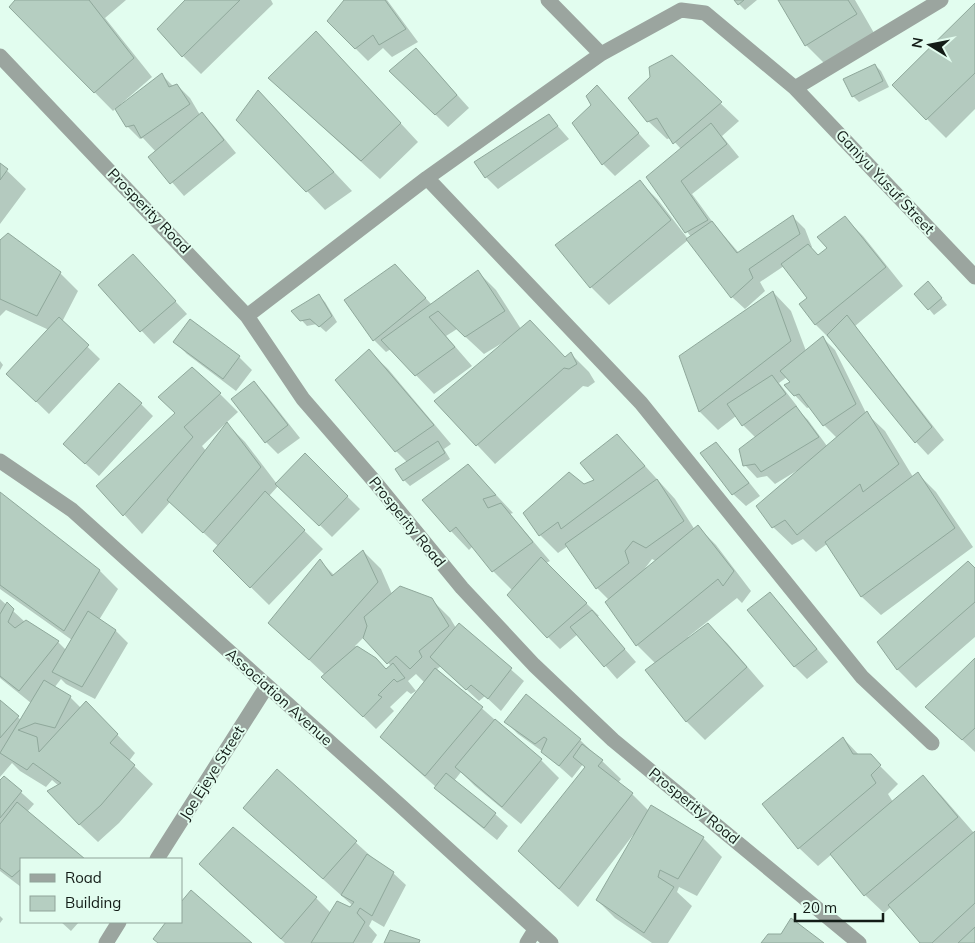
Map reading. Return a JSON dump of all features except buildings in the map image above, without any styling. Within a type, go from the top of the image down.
[{"type":"street","points":[[548,0],[601,54]]},
{"type":"street","points":[[795,88],[941,0]]},
{"type":"street","points":[[247,316],[427,178],[601,54],[680,5]]},
{"type":"street","name":"Ganiyu Yusuf Street","points":[[680,5],[704,14],[795,88],[975,278]]},
{"type":"street","name":"Prosperity Road","points":[[0,56],[247,316],[303,399],[375,482],[462,588],[534,665],[612,740],[859,943]]},
{"type":"street","points":[[427,178],[641,403],[862,677],[932,743]]},
{"type":"street","name":"Association Avenue","points":[[0,461],[72,510],[551,943]]},
{"type":"street","name":"Joe Ejeye Street","points":[[158,858],[267,686]]},
{"type":"street","points":[[106,943],[118,923]]},
{"type":"street","points":[[527,943],[535,930]]}]
